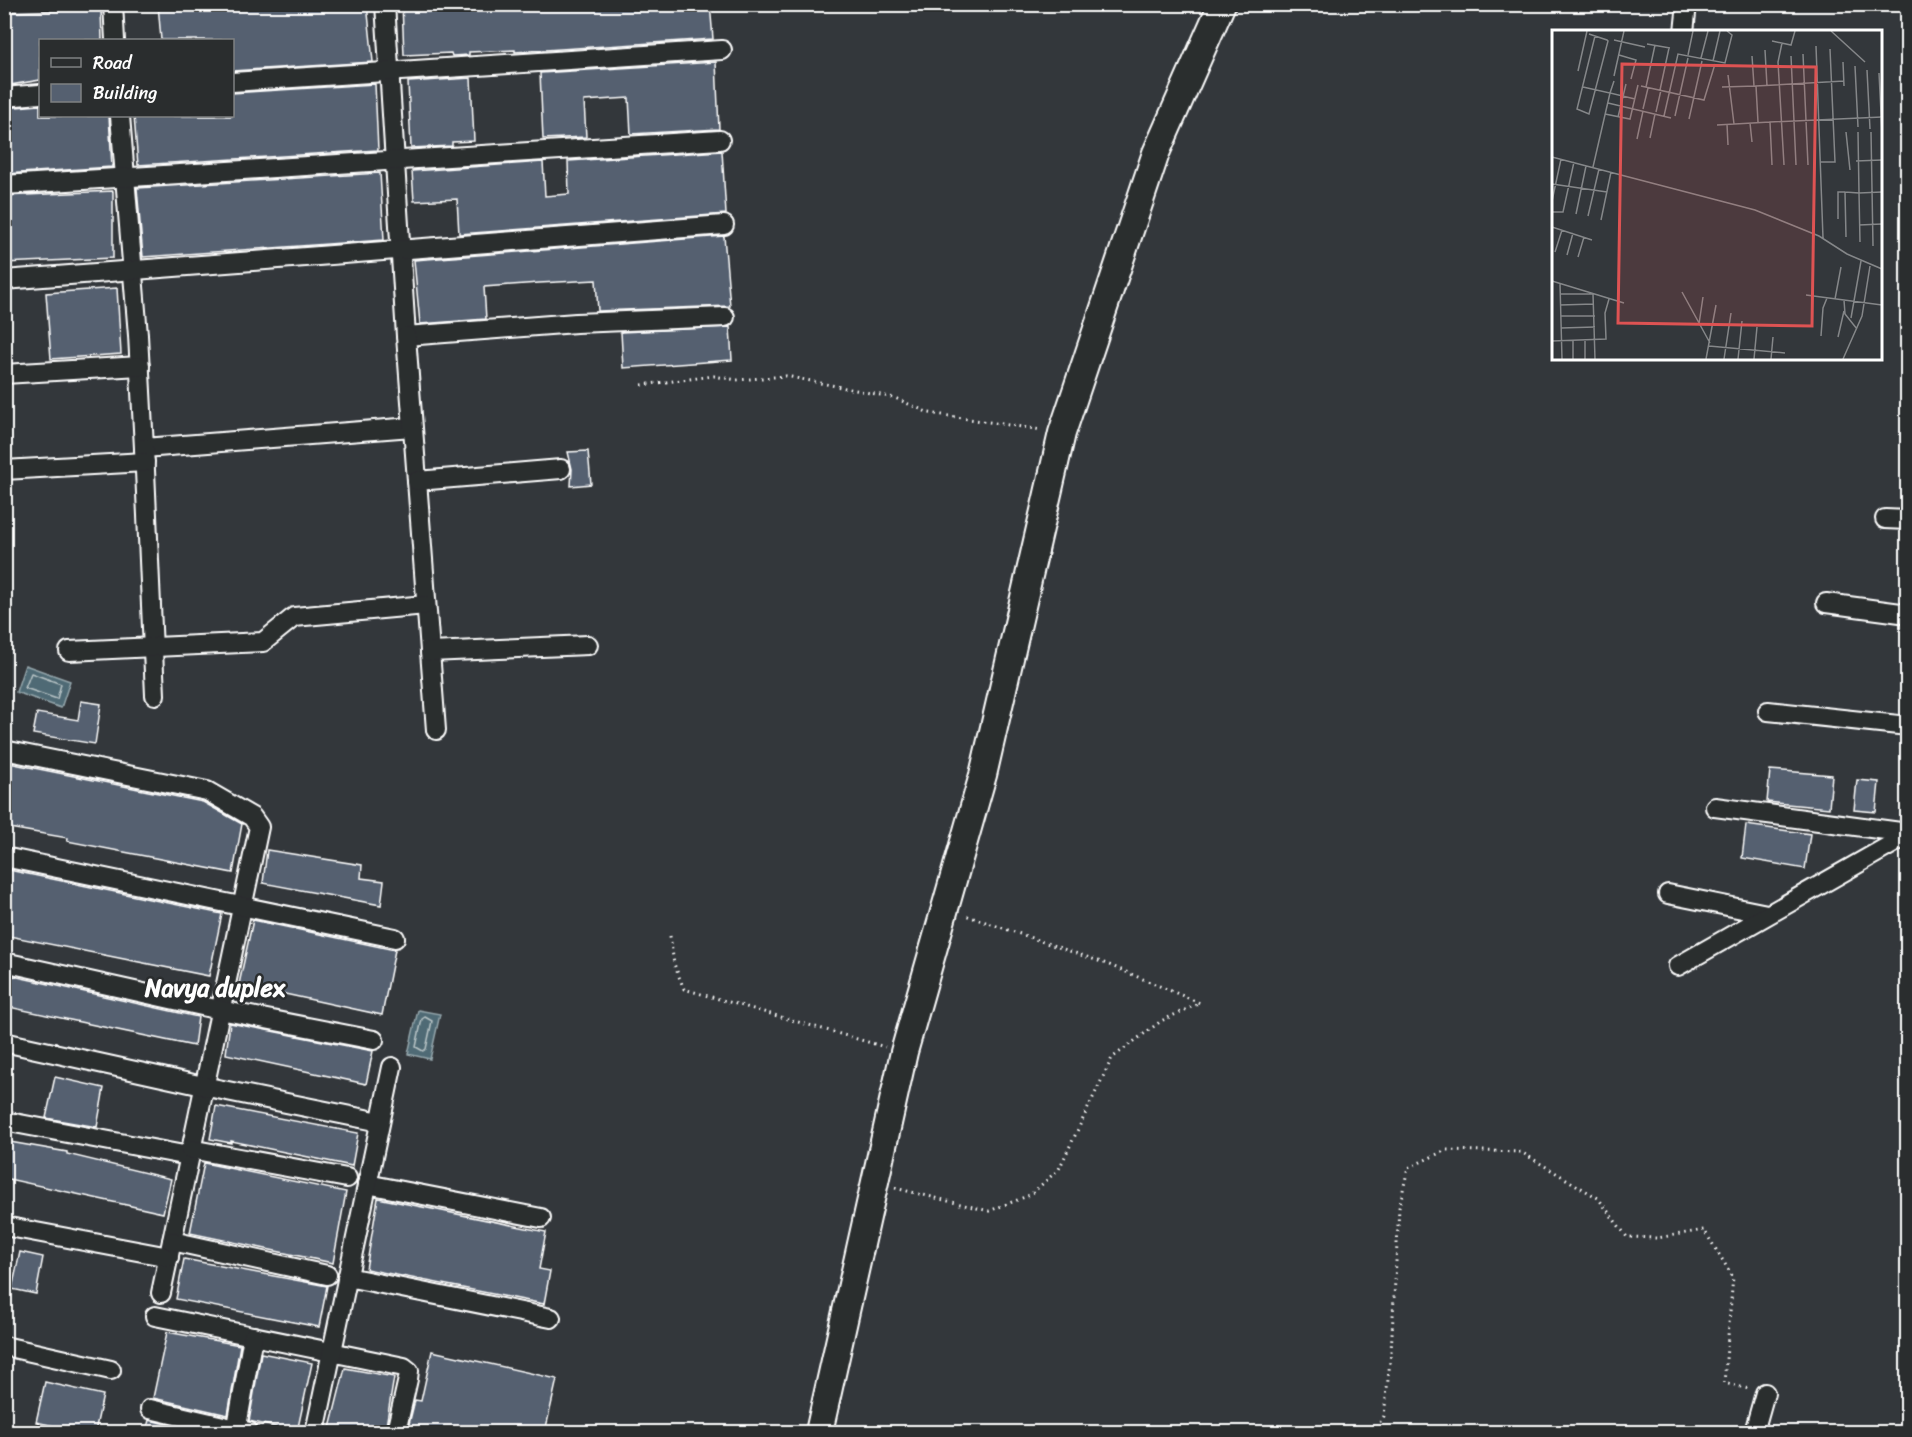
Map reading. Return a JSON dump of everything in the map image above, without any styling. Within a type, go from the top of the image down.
[{"type":"street","points":[[113,4],[115,39]]},
{"type":"street","points":[[385,4],[399,250],[436,730]]},
{"type":"street","points":[[819,1432],[904,1052],[982,774],[1062,433],[1156,153],[1222,4]]},
{"type":"street","points":[[1684,30],[1688,4]]},
{"type":"street","points":[[234,82],[722,51]]},
{"type":"street","points":[[4,97],[39,94]]},
{"type":"street","points":[[120,117],[140,366],[155,695]]},
{"type":"street","points":[[4,185],[124,180],[394,159],[720,140]]},
{"type":"street","points":[[4,280],[724,225]]},
{"type":"street","points":[[406,336],[576,323],[725,317]]},
{"type":"street","points":[[4,374],[140,366]]},
{"type":"street","points":[[4,470],[412,426]]},
{"type":"street","points":[[417,481],[561,469]]},
{"type":"street","points":[[1885,519],[1908,520]]},
{"type":"street","points":[[1826,603],[1908,614]]},
{"type":"street","points":[[69,651],[263,642],[294,617],[426,605]]},
{"type":"street","points":[[430,652],[588,645]]},
{"type":"street","points":[[1768,711],[1908,726]]},
{"type":"street","points":[[4,750],[207,791],[252,817],[259,826],[161,1293]]},
{"type":"street","points":[[1715,807],[1908,834]]},
{"type":"street","points":[[1678,966],[1908,834]]},
{"type":"street","points":[[4,858],[395,938]]},
{"type":"street","points":[[1668,894],[1767,914]]},
{"type":"street","points":[[4,962],[220,1010],[374,1040]]},
{"type":"street","points":[[4,1042],[380,1122]]},
{"type":"street","points":[[315,1432],[392,1067]]},
{"type":"street","points":[[4,1121],[347,1178]]},
{"type":"street","points":[[367,1184],[541,1218]]},
{"type":"street","points":[[4,1226],[170,1249],[327,1275]]},
{"type":"street","points":[[347,1277],[551,1318]]},
{"type":"street","points":[[155,1316],[404,1367],[409,1371],[396,1432]]},
{"type":"street","points":[[150,1409],[241,1432],[253,1336]]},
{"type":"street","points":[[4,1346],[111,1370]]},
{"type":"street","points":[[1754,1432],[1765,1393]]},
{"type":"path","points":[[642,385],[714,376],[737,380],[786,376],[895,398],[930,413],[1062,433]]},
{"type":"path","points":[[875,1184],[989,1211],[1030,1195],[1059,1169],[1112,1058],[1161,1021],[1200,1003],[1107,964],[943,907]]},
{"type":"path","points":[[670,936],[674,964],[684,989],[904,1052]]},
{"type":"path","points":[[1373,1432],[1384,1416],[1399,1208],[1408,1168],[1446,1150],[1521,1152],[1598,1198],[1627,1237],[1657,1238],[1704,1230],[1733,1277],[1724,1383],[1765,1393]]},
{"type":"water","points":[[25,665],[70,681],[61,708],[16,692]]},
{"type":"water","points":[[418,1010],[440,1014],[430,1059],[408,1054]]},
{"type":"building","points":[[158,4],[367,4],[373,62],[234,71],[234,39],[161,39]]},
{"type":"building","points":[[402,4],[710,4],[713,39],[515,52],[515,50],[469,52],[469,55],[452,56],[451,53],[404,55]]},
{"type":"building","points":[[101,10],[102,39],[39,39],[39,80],[4,86],[4,12]]},
{"type":"building","points":[[716,62],[719,129],[631,134],[629,98],[584,101],[586,137],[543,139],[540,73]]},
{"type":"building","points":[[471,78],[474,141],[452,142],[452,146],[411,148],[408,82]]},
{"type":"building","points":[[375,84],[378,150],[138,165],[134,117],[234,117],[234,93]]},
{"type":"building","points":[[39,105],[39,117],[109,117],[112,167],[4,174],[4,108]]},
{"type":"building","points":[[722,151],[726,214],[459,234],[457,199],[414,201],[412,171],[543,162],[545,196],[569,194],[568,161]]},
{"type":"building","points":[[380,173],[384,240],[143,257],[137,188]]},
{"type":"building","points":[[113,191],[113,258],[4,263],[4,196]]},
{"type":"building","points":[[724,236],[730,306],[598,311],[596,280],[539,283],[484,287],[486,319],[420,324],[414,260]]},
{"type":"building","points":[[117,288],[121,354],[51,359],[46,293]]},
{"type":"building","points":[[730,327],[732,360],[623,368],[621,332]]},
{"type":"building","points":[[588,451],[591,484],[571,486],[572,469],[568,452]]},
{"type":"building","points":[[81,701],[101,704],[95,744],[33,734],[37,713],[78,720]]},
{"type":"building","points":[[4,762],[203,802],[242,824],[233,873],[67,841],[68,838],[4,827]]},
{"type":"building","points":[[1770,770],[1832,775],[1829,808],[1767,802]]},
{"type":"building","points":[[1857,780],[1879,782],[1876,812],[1854,810]]},
{"type":"building","points":[[1746,825],[1810,834],[1805,869],[1742,858]]},
{"type":"building","points":[[267,850],[362,865],[361,878],[384,881],[381,905],[263,883]]},
{"type":"building","points":[[4,869],[222,914],[209,976],[4,935]]},
{"type":"building","points":[[253,920],[395,950],[382,1015],[239,984]]},
{"type":"building","points":[[4,974],[198,1017],[194,1046],[4,1006]]},
{"type":"building","points":[[230,1023],[373,1051],[366,1084],[226,1054]]},
{"type":"building","points":[[55,1077],[104,1088],[97,1127],[46,1118]]},
{"type":"building","points":[[216,1106],[358,1133],[352,1166],[231,1141],[231,1143],[210,1139]]},
{"type":"building","points":[[4,1141],[67,1152],[67,1154],[171,1179],[163,1213],[4,1178]]},
{"type":"building","points":[[204,1163],[346,1192],[333,1263],[190,1233]]},
{"type":"building","points":[[378,1198],[546,1232],[539,1269],[550,1271],[544,1304],[366,1269]]},
{"type":"building","points":[[20,1252],[43,1257],[36,1294],[12,1289]]},
{"type":"building","points":[[184,1259],[327,1286],[319,1327],[176,1299]]},
{"type":"building","points":[[167,1332],[240,1345],[228,1415],[153,1398]]},
{"type":"building","points":[[432,1351],[557,1379],[545,1432],[407,1432],[415,1400],[421,1401]]},
{"type":"building","points":[[261,1353],[312,1363],[297,1432],[249,1421]]},
{"type":"building","points":[[345,1368],[394,1377],[385,1432],[329,1432]]},
{"type":"building","points":[[45,1382],[103,1395],[95,1432],[81,1432],[36,1422]]},
{"type":"building","points":[[149,1420],[196,1431],[196,1432],[146,1432]]},
{"type":"district","name":"Navya duplex","points":[[215,988]]}]
